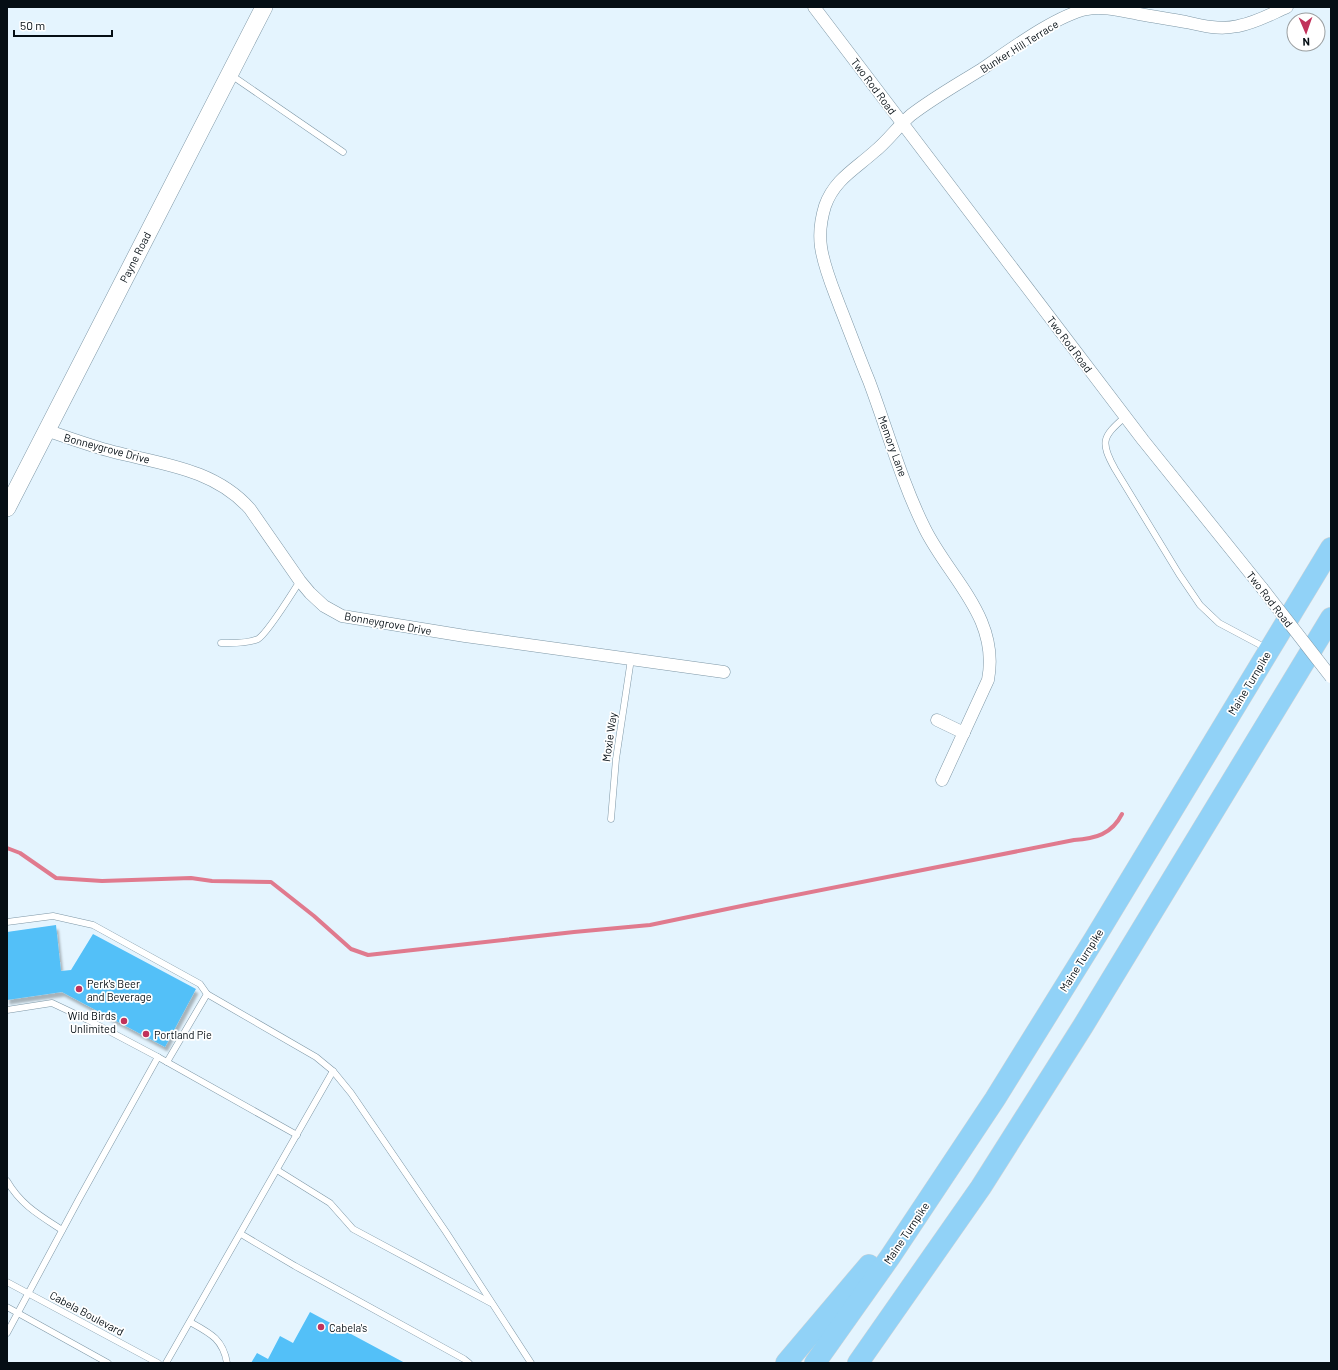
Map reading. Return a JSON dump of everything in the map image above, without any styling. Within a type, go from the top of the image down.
[{"type":"highway","name":"Maine Turnpike","points":[[815,1363],[944,1177],[995,1099],[1331,548]]},
{"type":"highway","points":[[858,1363],[981,1187],[1083,1026],[1331,618]]},
{"type":"highway","points":[[786,1363],[944,1177]]},
{"type":"main road","name":"Payne Road","points":[[7,508],[264,7]]},
{"type":"street","name":"Two Rod Road","points":[[814,7],[1126,417],[1331,677]]},
{"type":"street","name":"Bunker Hill Terrace","points":[[903,123],[918,111],[1033,36],[1068,16],[1087,9],[1108,9],[1222,28],[1253,22],[1287,7]]},
{"type":"street","name":"Memory Lane","points":[[903,123],[875,152],[853,168],[836,185],[826,202],[820,233],[822,248],[831,283],[924,525],[938,551],[973,603],[984,623],[987,633],[990,656],[988,680],[942,780]]},
{"type":"street","name":"Bonneygrove Drive","points":[[46,430],[81,442],[188,470],[213,480],[226,488],[243,501],[250,509],[310,593],[324,606],[342,616],[465,636],[724,672]]},
{"type":"street","points":[[937,720],[964,732]]},
{"type":"lane","points":[[229,73],[343,152]]},
{"type":"lane","points":[[1126,417],[1115,426],[1107,436],[1105,446],[1108,456],[1179,574],[1200,605],[1218,623],[1269,650]]},
{"type":"lane","points":[[221,643],[249,641],[260,637],[268,628],[300,581]]},
{"type":"lane","name":"Moxie Way","points":[[611,819],[616,759],[631,659]]},
{"type":"lane","points":[[7,922],[53,916],[93,925],[200,984],[207,994],[316,1057],[333,1071],[364,1112],[446,1232],[531,1363]]},
{"type":"lane","points":[[167,1062],[207,994]]},
{"type":"lane","points":[[7,1010],[52,1003],[90,1021],[158,1057],[297,1135]]},
{"type":"lane","points":[[7,1333],[158,1057]]},
{"type":"lane","points":[[166,1363],[333,1071]]},
{"type":"lane","points":[[276,1170],[330,1203],[353,1229],[493,1304]]},
{"type":"lane","points":[[7,1181],[14,1192],[30,1208],[62,1230]]},
{"type":"lane","points":[[241,1234],[295,1266],[469,1363]]},
{"type":"lane","name":"Cabela Boulevard","points":[[7,1282],[158,1363]]},
{"type":"lane","points":[[7,1307],[108,1363]]},
{"type":"lane","points":[[190,1322],[212,1335],[217,1340],[224,1350],[227,1363]]},
{"type":"building","points":[[56,925],[61,971],[71,970],[93,934],[196,989],[165,1047],[62,992],[7,1000],[7,932]]},
{"type":"building","name":"Cabela's","points":[[310,1312],[405,1363],[251,1363],[257,1353],[268,1359],[280,1336],[293,1343]]},
{"type":"waterway","points":[[7,848],[20,853],[56,878],[102,881],[191,878],[212,881],[271,882],[314,916],[351,949],[368,955],[650,925],[1074,840],[1096,837],[1108,831],[1118,821],[1122,814]]},
{"type":"place","name":"Perk's Beer and Beverage","points":[[79,989]]},
{"type":"place","name":"Wild Birds Unlimited","points":[[124,1021]]},
{"type":"place","name":"Portland Pie","points":[[146,1034]]},
{"type":"place","name":"Cabela's","points":[[321,1327]]}]
